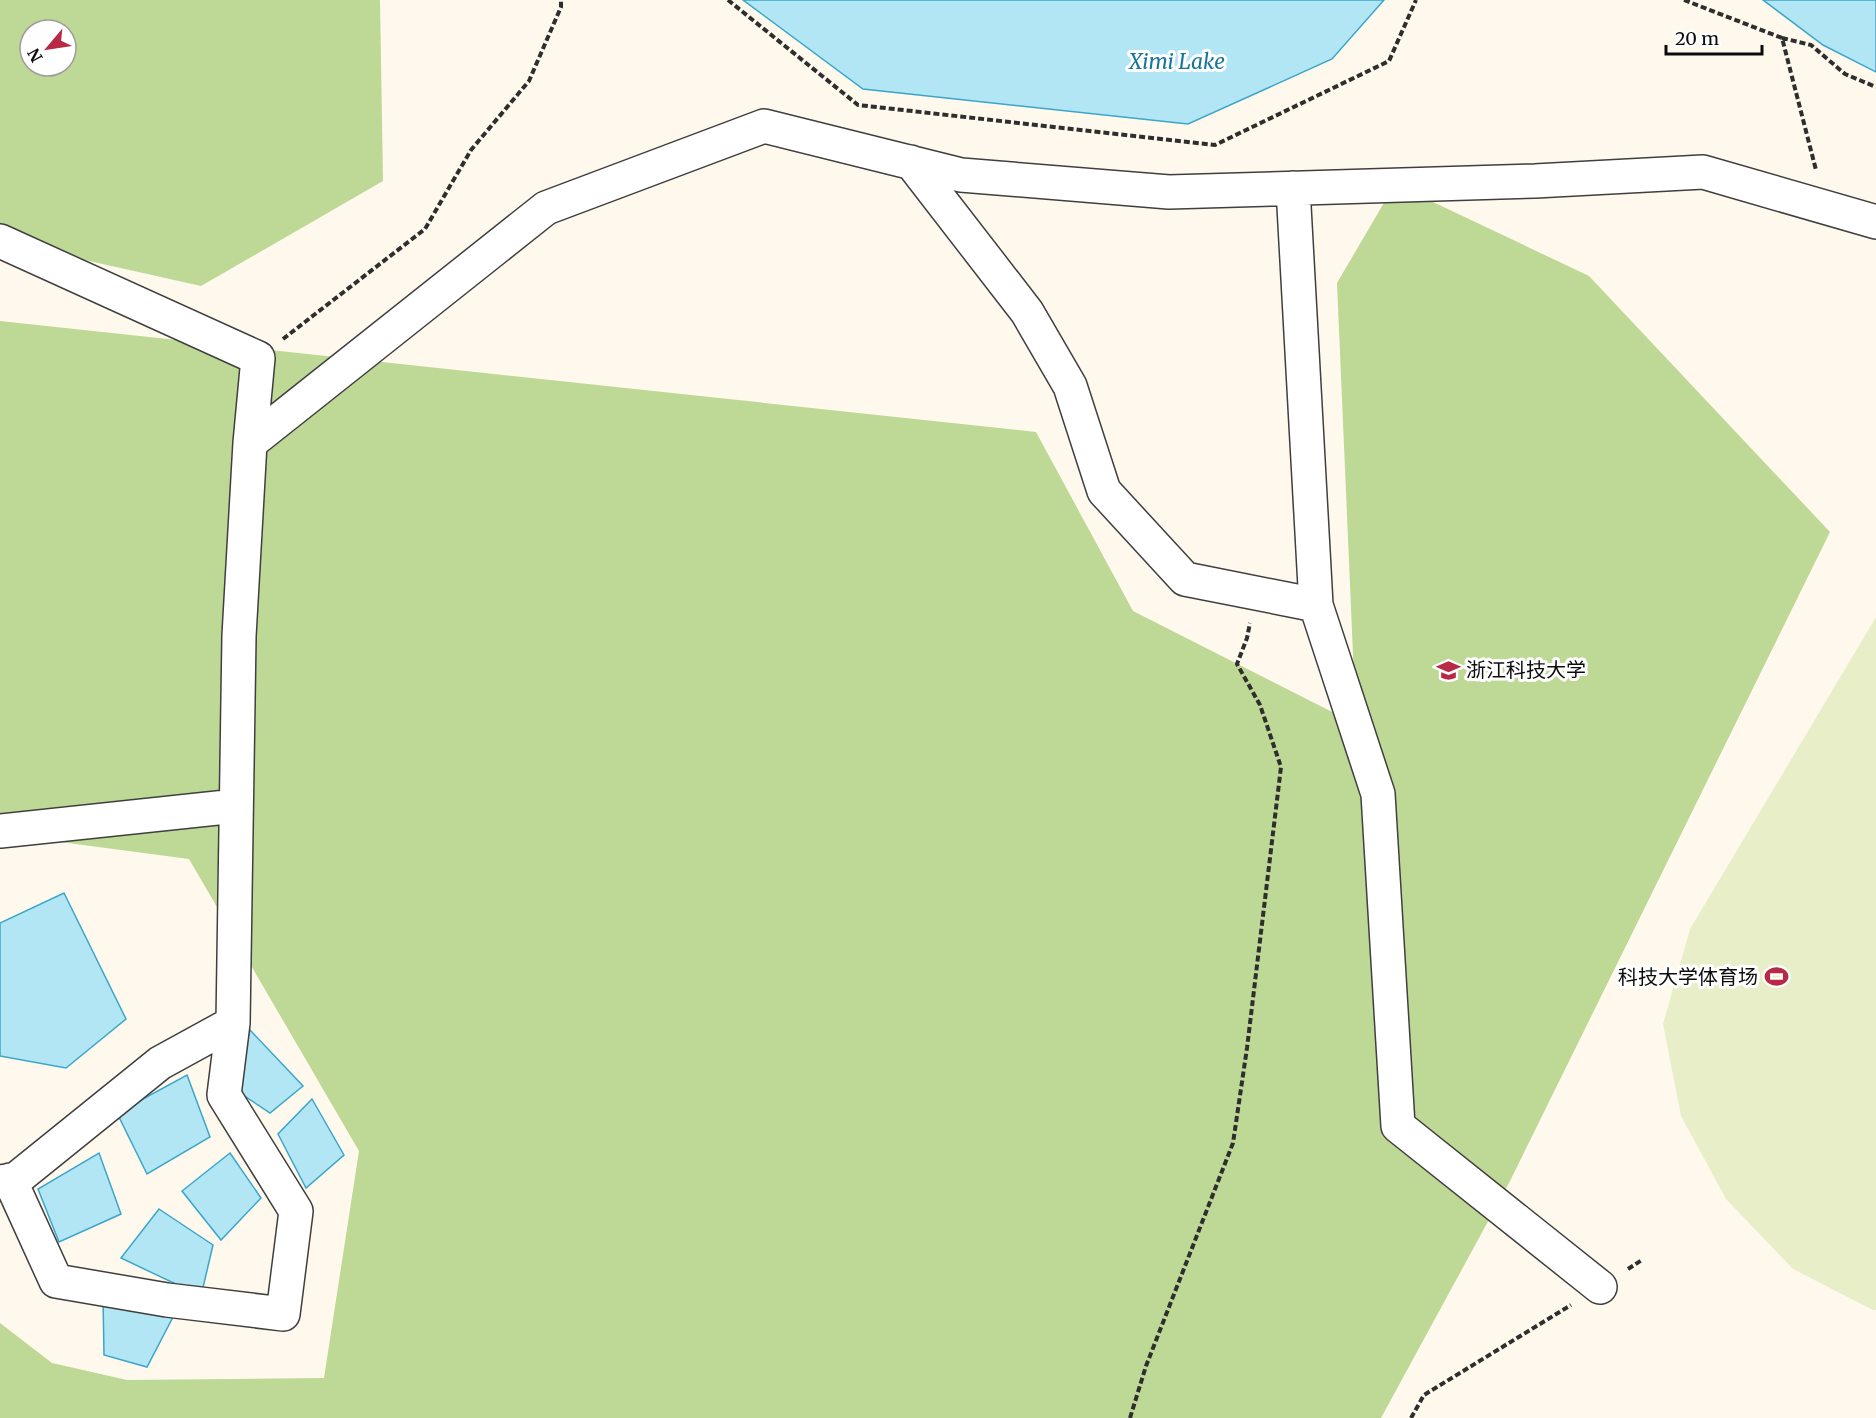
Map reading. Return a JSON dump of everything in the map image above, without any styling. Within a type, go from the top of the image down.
[{"type":"street","points":[[250,443],[546,208],[764,126],[961,175],[1169,192],[1535,181],[1703,172],[1876,222]]},
{"type":"street","points":[[911,162],[1027,312],[1038,330],[1070,386],[1104,491],[1185,579],[1316,605]]},
{"type":"street","points":[[1293,188],[1316,605],[1378,794],[1398,1126],[1600,1287]]},
{"type":"street","points":[[0,242],[258,358],[250,443],[238,636],[233,1023],[224,1095],[296,1211],[283,1314],[167,1300],[57,1281],[5,1181],[15,1180],[160,1063],[233,1023]]},
{"type":"street","points":[[0,831],[236,806]]},
{"type":"path","points":[[258,358],[425,229],[471,150],[529,81],[561,7],[561,0]]},
{"type":"path","points":[[728,0],[858,105],[1215,145],[1389,61],[1416,0]]},
{"type":"path","points":[[1684,0],[1782,38],[1811,45],[1845,74],[1876,87]]},
{"type":"path","points":[[1782,38],[1825,207]]},
{"type":"path","points":[[1130,1418],[1146,1366],[1233,1143],[1247,1048],[1281,767],[1260,705],[1237,664],[1247,638],[1255,593]]},
{"type":"path","points":[[1411,1418],[1424,1395],[1642,1260]]},
{"type":"green space","points":[[0,0],[380,0],[383,181],[201,286],[0,241]]},
{"type":"green space","points":[[1395,184],[1589,276],[1830,532],[1510,1181],[1381,1418],[0,1418],[0,1323],[52,1363],[127,1380],[324,1378],[359,1151],[189,859],[0,834],[0,321],[1036,432],[1133,611],[1356,724],[1337,283]]},
{"type":"green space","name":"科技大学体育场","points":[[1876,617],[1876,1310],[1873,1310],[1793,1269],[1726,1199],[1681,1116],[1663,1024],[1690,929]]},
{"type":"water","name":"Ximi Lake","points":[[743,0],[1384,0],[1332,59],[1188,124],[863,89]]},
{"type":"water","points":[[1763,0],[1876,0],[1876,72],[1823,45]]},
{"type":"water","points":[[64,893],[126,1019],[66,1068],[0,1056],[0,923]]},
{"type":"water","points":[[250,1030],[303,1086],[270,1113],[234,1089]]},
{"type":"water","points":[[187,1075],[210,1137],[147,1174],[117,1113]]},
{"type":"water","points":[[312,1099],[344,1155],[306,1188],[278,1134]]},
{"type":"water","points":[[99,1153],[121,1214],[59,1242],[38,1189]]},
{"type":"water","points":[[230,1153],[261,1198],[221,1240],[182,1191]]},
{"type":"water","points":[[159,1209],[213,1245],[201,1296],[121,1258]]},
{"type":"water","points":[[103,1297],[173,1317],[147,1367],[104,1355]]},
{"type":"place","name":"浙江科技大学","points":[[1448,670]]},
{"type":"place","name":"科技大学体育场","points":[[1776,977]]}]
